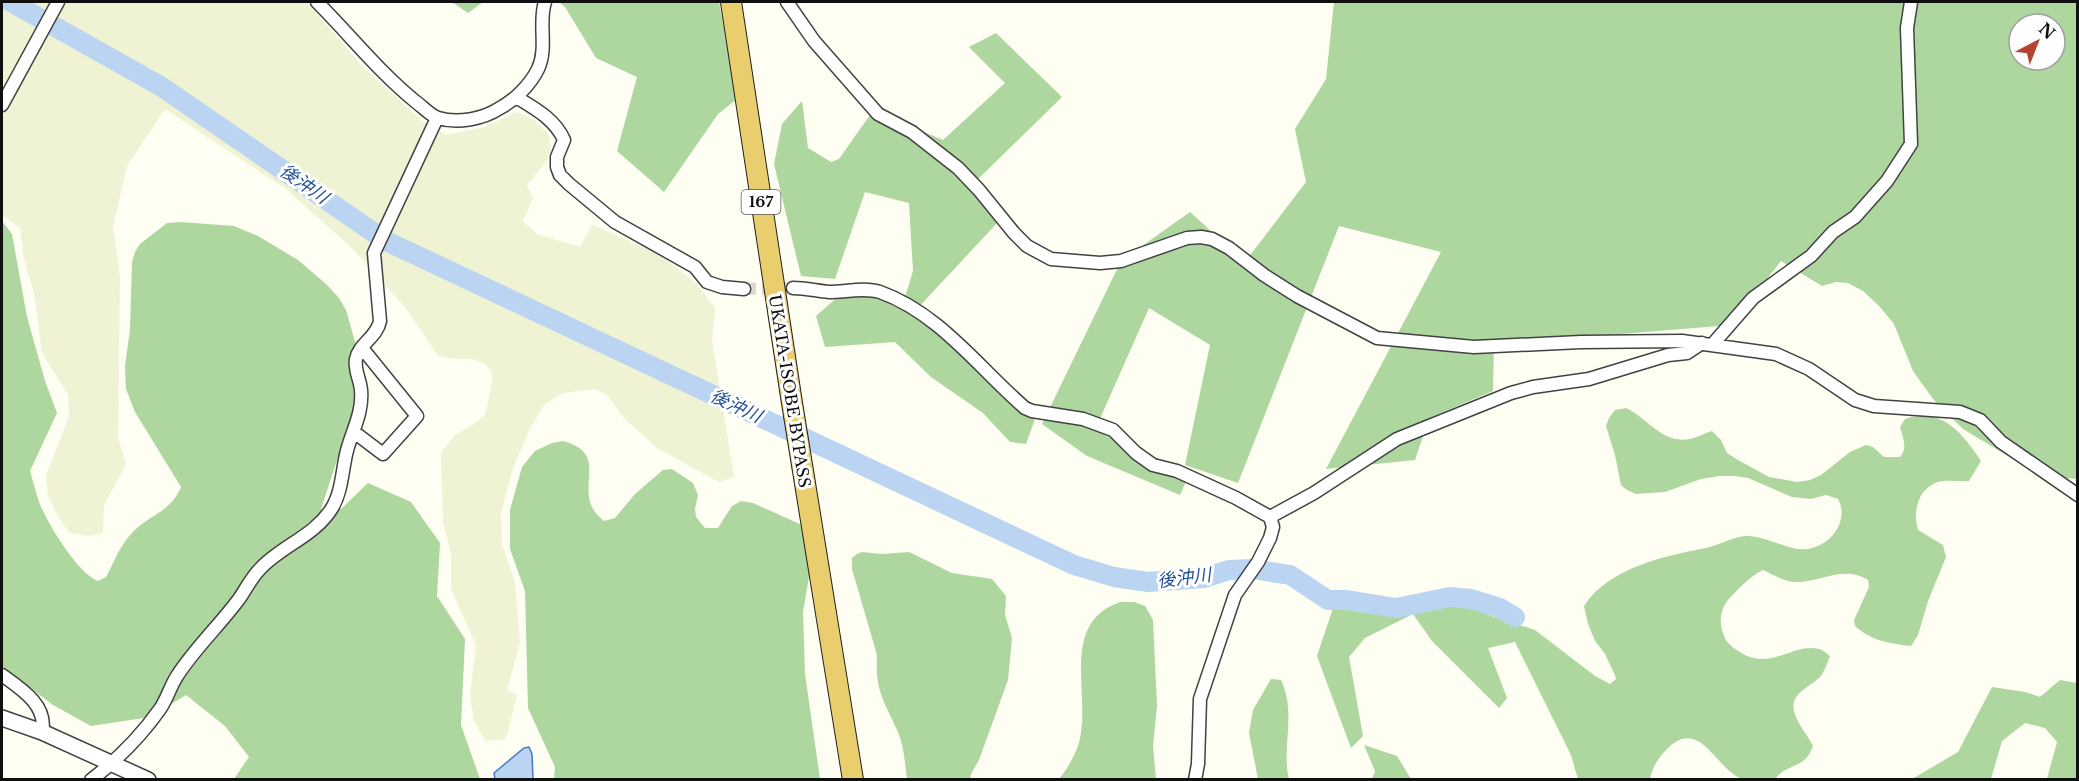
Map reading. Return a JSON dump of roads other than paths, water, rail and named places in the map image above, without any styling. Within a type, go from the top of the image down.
[{"type":"highway","name":"UKATA-ISOBE BYPASS","points":[[731,2],[792,403],[853,780]]},
{"type":"street","points":[[2,105],[58,2]]},
{"type":"street","points":[[317,2],[373,63],[411,98],[437,118],[462,120],[491,114],[516,97],[538,68],[543,47],[545,2]]},
{"type":"street","points":[[787,2],[814,41],[878,114],[912,132],[958,168],[1027,246],[1051,259],[1100,263],[1121,261],[1187,238],[1202,237],[1230,248],[1289,291],[1377,338],[1474,347],[1581,342],[1682,341],[1776,354],[1809,369],[1855,400],[1874,406],[1960,412],[1980,420],[2001,442],[2078,495]]},
{"type":"street","points":[[1270,517],[1314,493],[1397,439],[1512,393],[1533,387],[1588,379],[1668,355],[1687,353],[1707,344],[1753,298],[1811,256],[1833,232],[1855,217],[1887,182],[1911,144],[1907,28],[1911,2]]},
{"type":"street","points":[[516,97],[560,129],[564,140],[557,167],[560,175],[569,184],[615,222],[695,267],[707,282],[722,287],[744,289]]},
{"type":"street","points":[[91,780],[114,763],[162,707],[176,678],[194,651],[239,599],[255,575],[273,557],[308,533],[332,508],[338,493],[348,446],[359,418],[361,390],[356,357],[378,330],[380,321],[374,253],[437,118]]},
{"type":"street","points":[[793,288],[828,292],[877,291],[896,300],[936,325],[1025,408],[1083,419],[1113,430],[1152,465],[1177,471],[1236,498],[1270,517],[1274,527],[1270,538],[1258,562],[1235,595],[1200,699],[1198,764],[1195,780]]},
{"type":"street","points":[[354,432],[383,454],[417,416],[362,348]]},
{"type":"street","points":[[2,675],[32,698],[44,723],[42,732]]},
{"type":"street","points":[[2,718],[42,732],[148,780]]},
{"type":"water","points":[[529,747],[532,754],[533,779],[495,779],[494,773],[524,748]]},
{"type":"waterway","name":"後沖川","points":[[11,2],[162,87],[386,241],[1074,565],[1114,577],[1148,582],[1204,578],[1229,570],[1253,569],[1290,575],[1328,600],[1347,600],[1396,608],[1450,597],[1471,599],[1500,608],[1515,617]]},
{"type":"tunnel","points":[[744,289],[793,288]]}]
